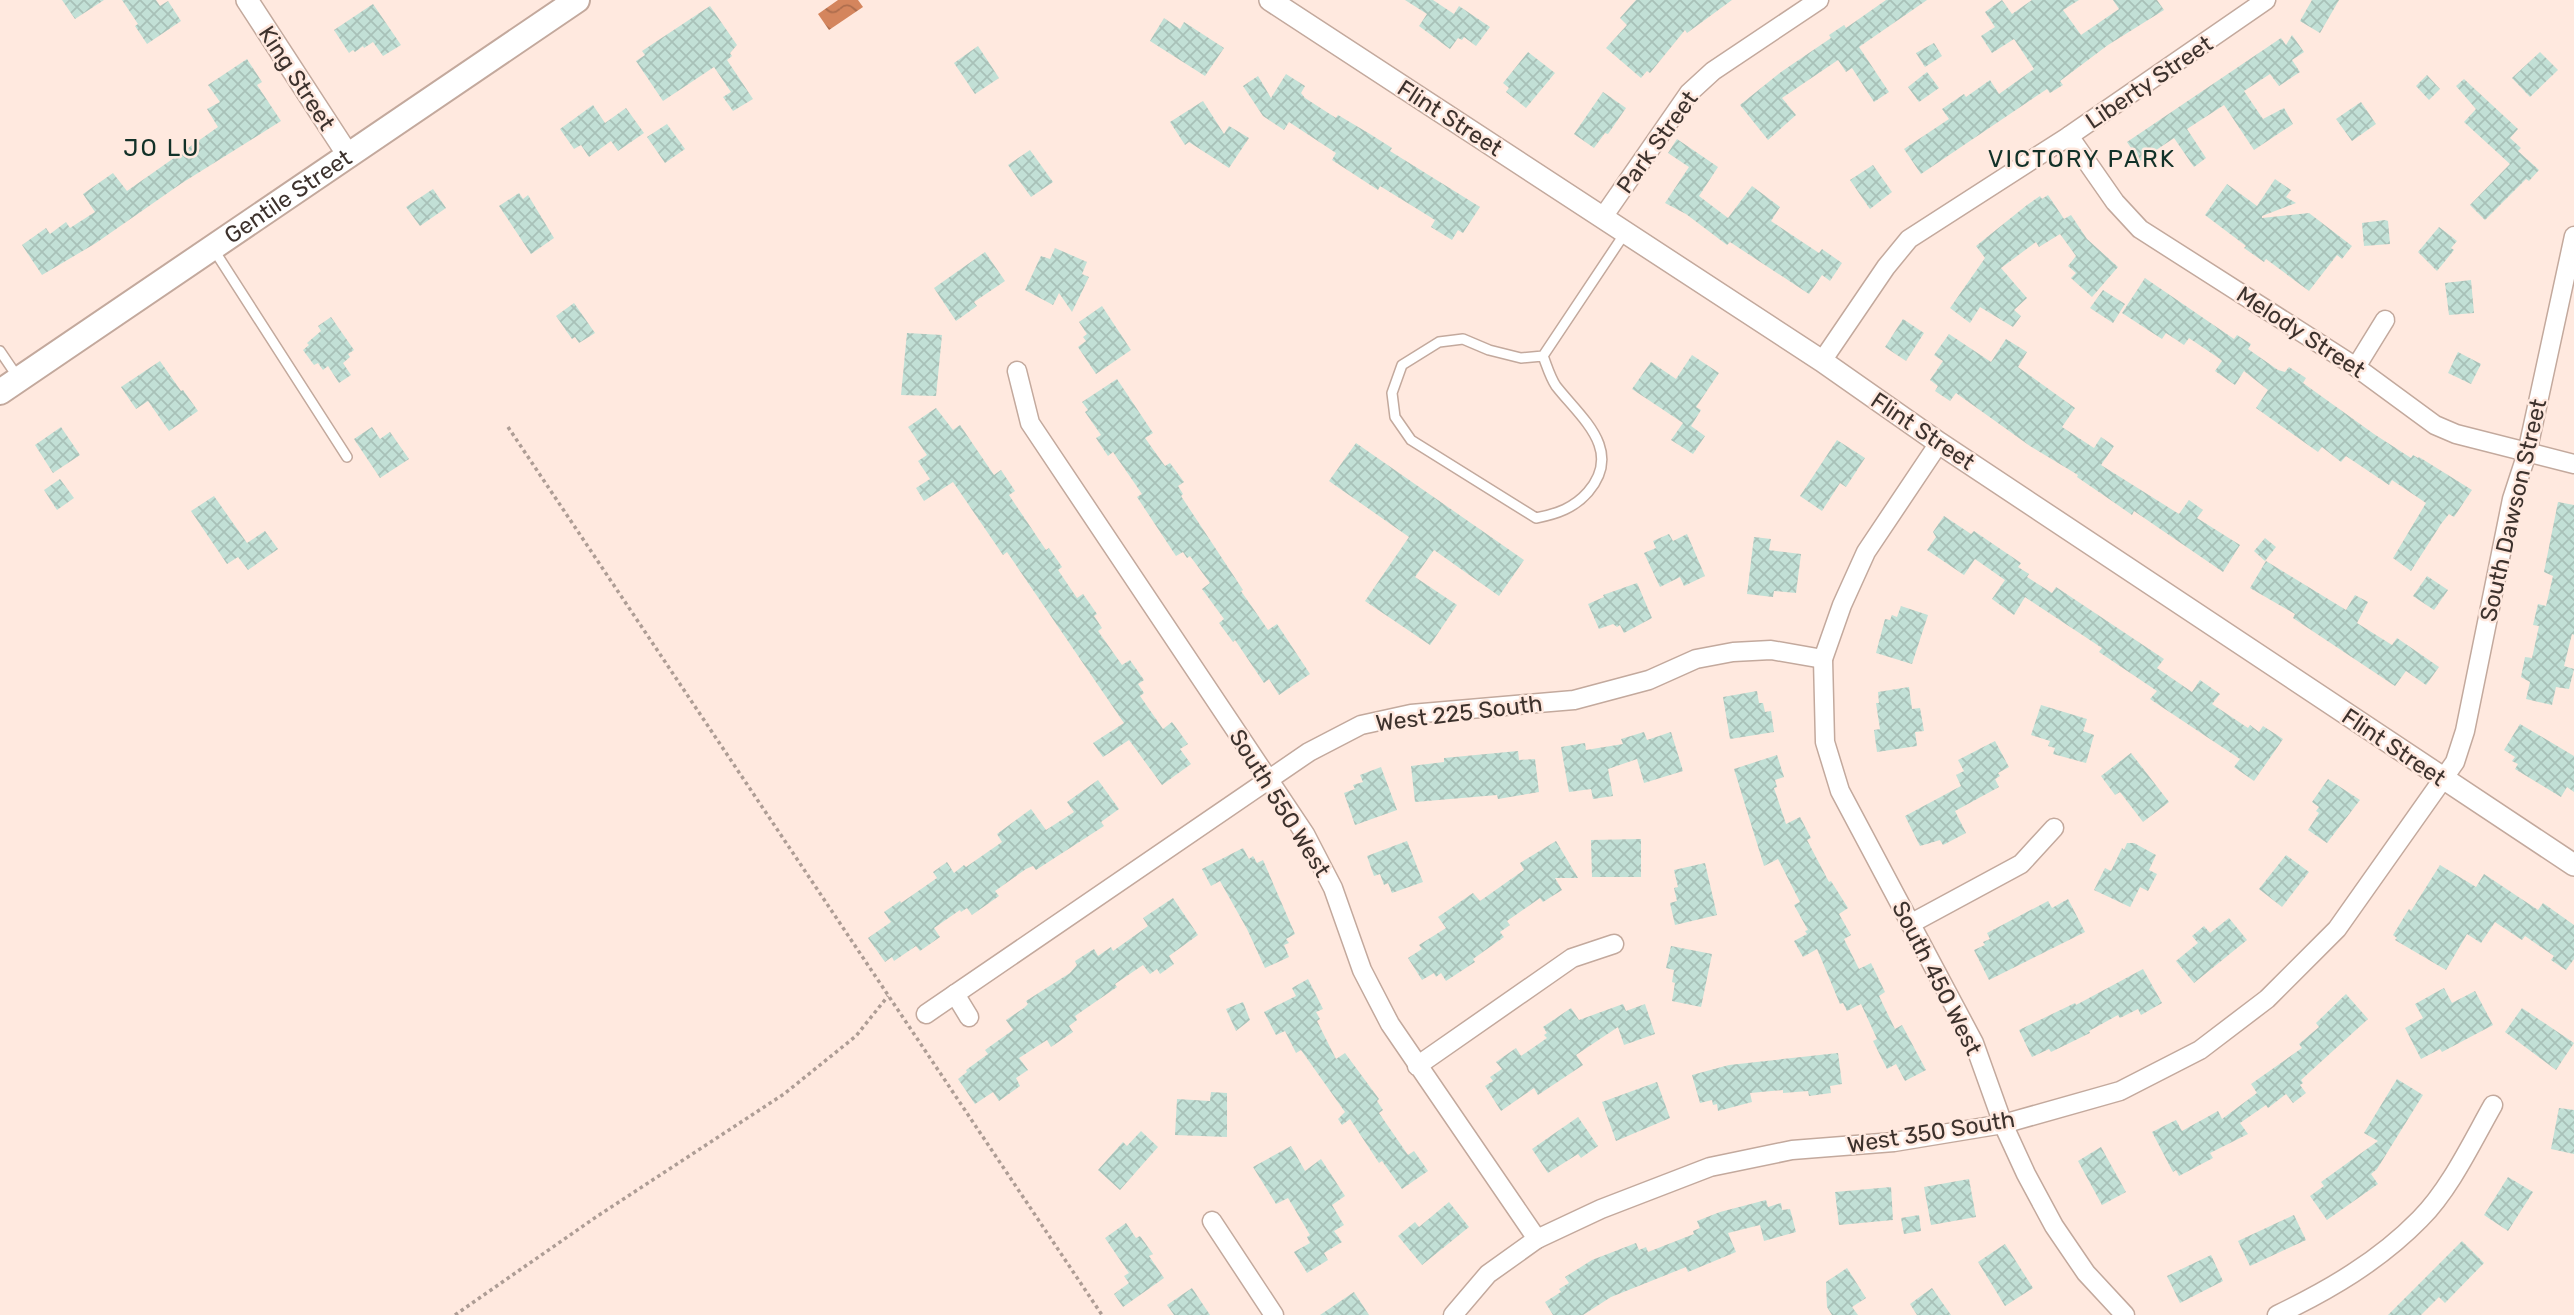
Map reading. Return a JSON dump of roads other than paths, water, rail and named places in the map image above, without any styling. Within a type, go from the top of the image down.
[{"type":"main road","name":"Gentile Street","points":[[9,386],[577,0]]},
{"type":"street","name":"King Street","points":[[247,0],[348,155]]},
{"type":"street","name":"Flint Street","points":[[1270,0],[1822,361],[1940,443],[2574,866]]},
{"type":"street","name":"Park Street","points":[[1603,217],[1689,93],[1713,71],[1819,0]]},
{"type":"street","name":"Liberty Street","points":[[1822,361],[1885,267],[1909,239],[2069,136],[2266,0]]},
{"type":"street","name":"Melody Street","points":[[2069,136],[2115,202],[2140,229],[2356,366],[2435,425],[2456,434],[2574,464]]},
{"type":"street","name":"South Dawson Street","points":[[2444,779],[2455,762],[2465,731],[2512,499],[2527,453],[2574,236]]},
{"type":"street","points":[[2356,366],[2385,320]]},
{"type":"street","name":"South 550 West","points":[[1017,371],[1030,423],[1310,845],[1332,888],[1362,970],[1390,1024],[1537,1239]]},
{"type":"street","points":[[1823,659],[1842,605],[1866,552],[1940,443]]},
{"type":"street","name":"West 225 South","points":[[926,1014],[1309,752],[1361,725],[1411,714],[1574,700],[1649,680],[1696,659],[1733,652],[1771,650],[1823,659]]},
{"type":"street","name":"South 450 West","points":[[1823,659],[1825,742],[1840,791],[1974,1043],[2003,1124],[2025,1174],[2054,1226],[2086,1273],[2124,1315]]},
{"type":"street","name":"West 350 South","points":[[1453,1315],[1488,1274],[1537,1239],[1601,1209],[1710,1167],[1792,1150],[1894,1142],[2003,1124],[2120,1091],[2200,1050],[2267,999],[2337,929],[2444,779]]},
{"type":"street","points":[[1910,924],[2021,863],[2054,828]]},
{"type":"street","points":[[1418,1066],[1572,958],[1614,944]]},
{"type":"street","points":[[955,995],[969,1017]]},
{"type":"street","points":[[2277,1315],[2348,1277],[2380,1256],[2422,1218],[2453,1174],[2493,1105]]},
{"type":"street","points":[[1212,1221],[1274,1315]]},
{"type":"lane","points":[[1543,356],[1625,233]]},
{"type":"lane","points":[[212,248],[347,457]]},
{"type":"lane","points":[[1463,339],[1489,350],[1521,358],[1543,356],[1555,384],[1595,432],[1603,461],[1598,480],[1581,499],[1558,514],[1536,518],[1411,440],[1395,418],[1392,393],[1402,365],[1439,342],[1463,339]]},
{"type":"lane","points":[[0,351],[9,386]]},
{"type":"water","points":[[838,0],[858,0],[863,7],[829,30],[818,14]]},
{"type":"district","name":"JO LU","points":[[162,148]]},
{"type":"district","name":"VICTORY PARK","points":[[2082,159]]}]
